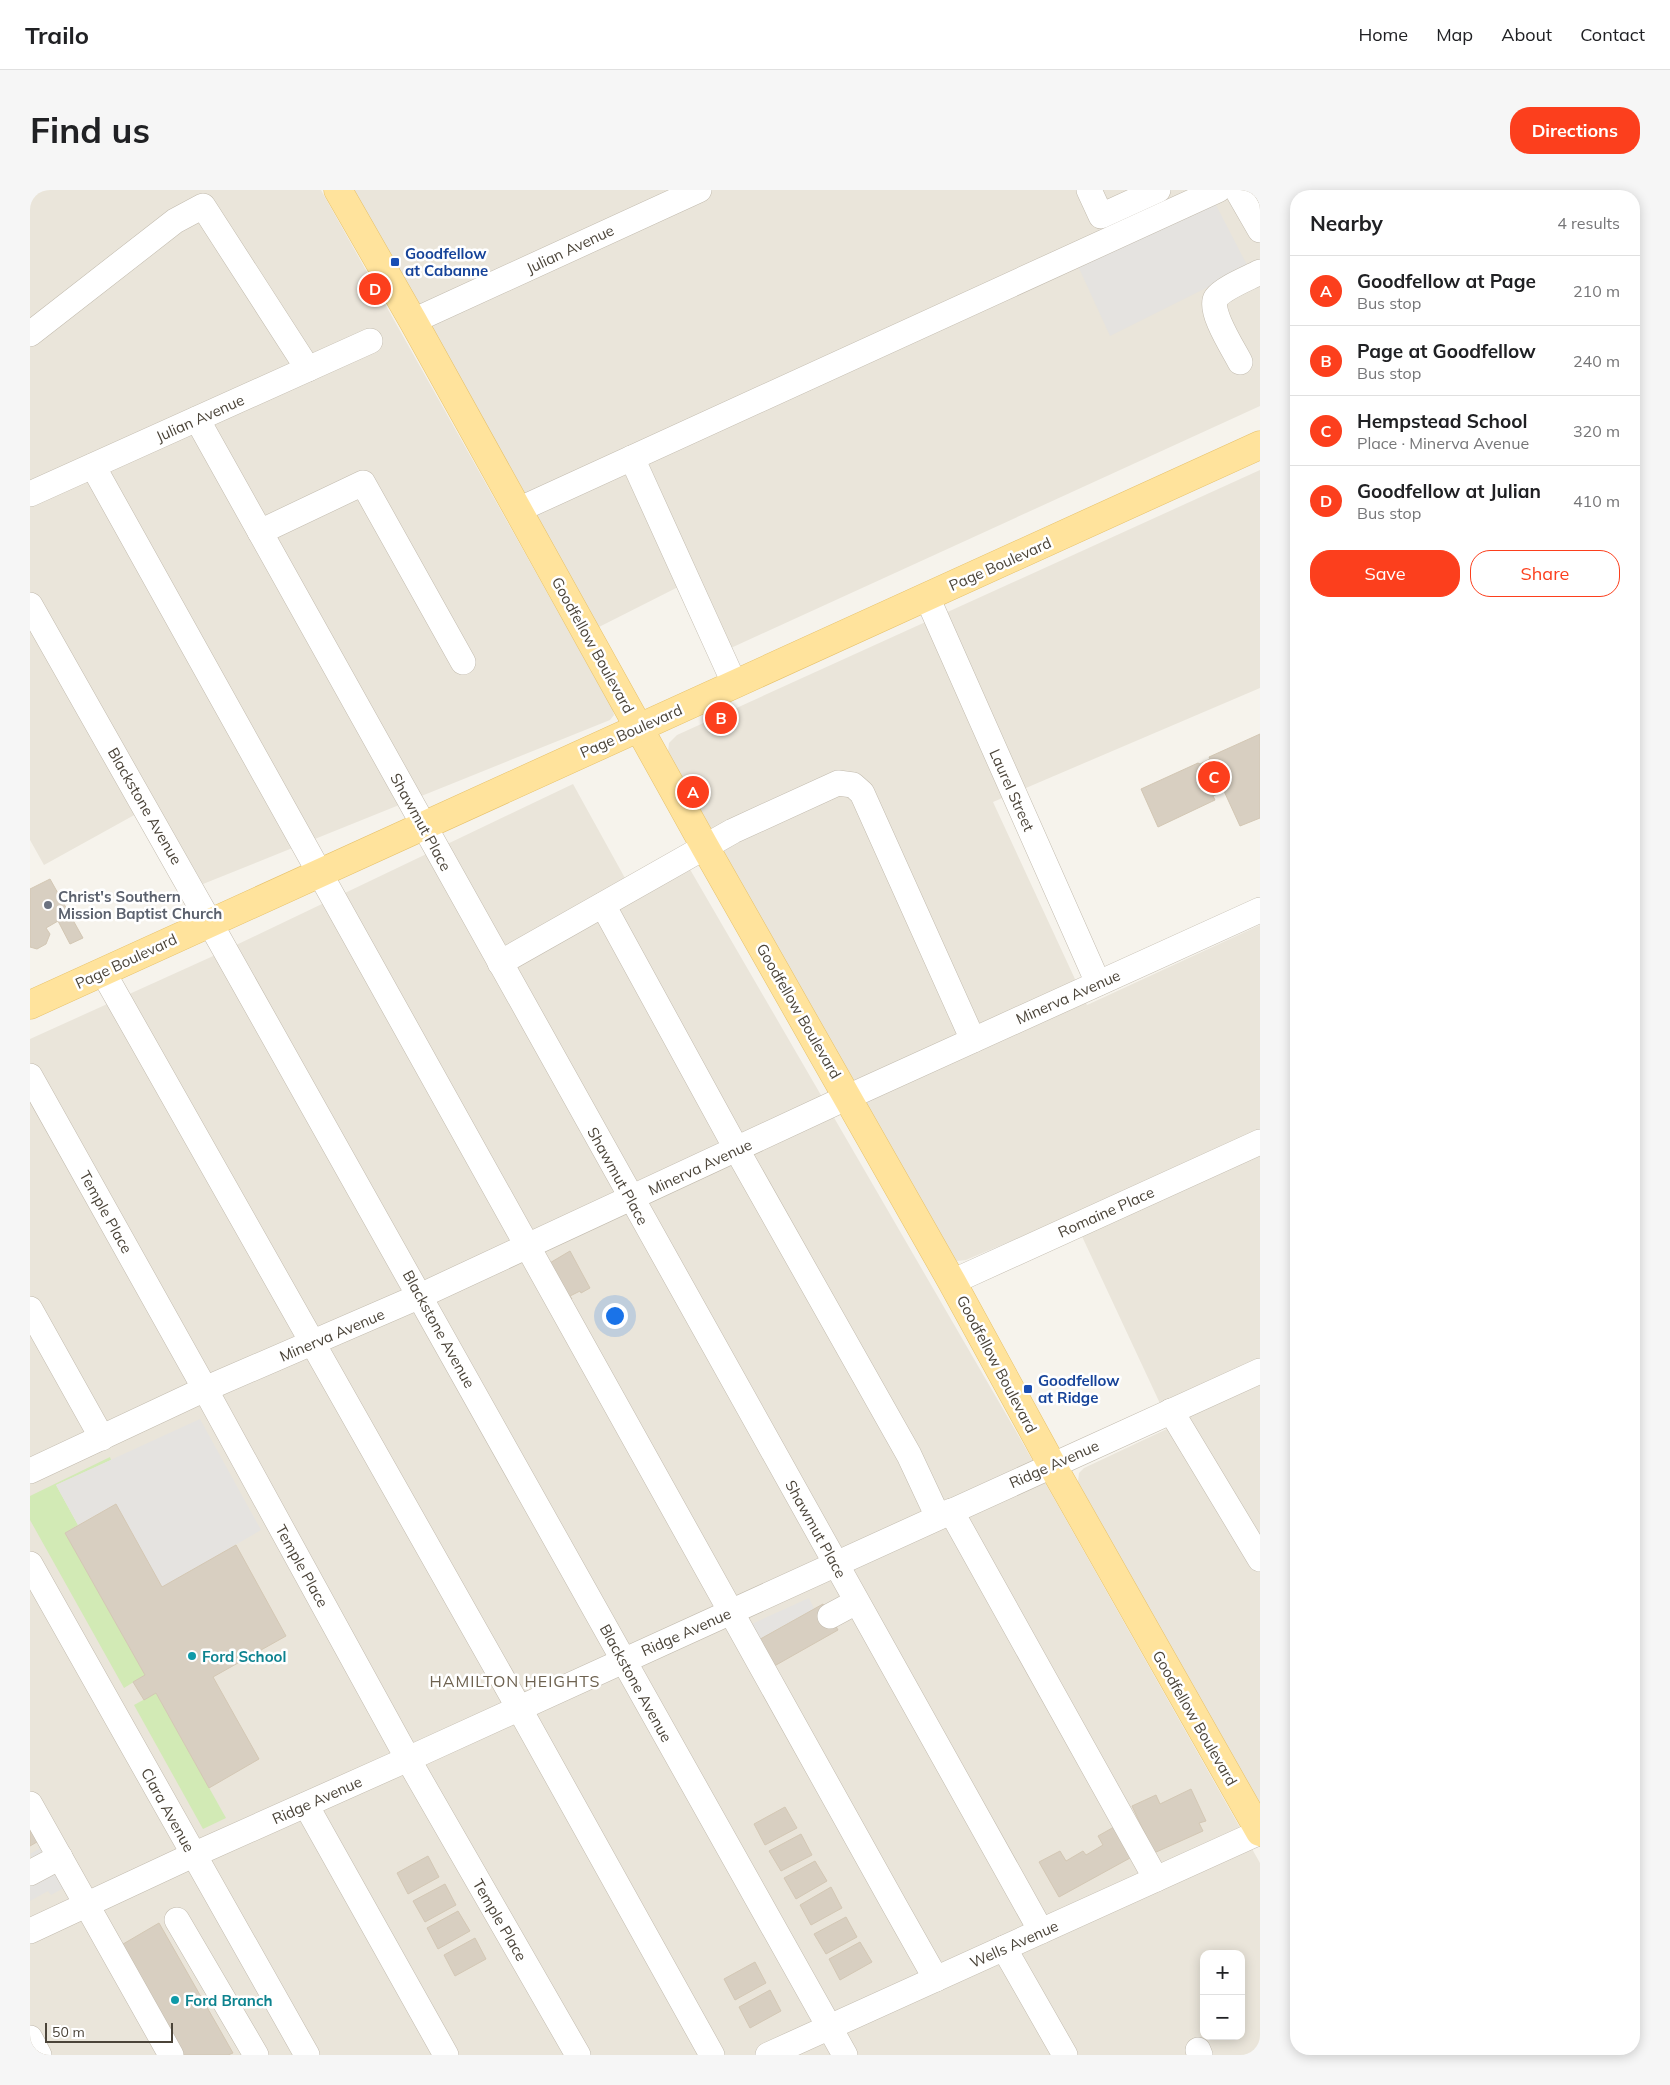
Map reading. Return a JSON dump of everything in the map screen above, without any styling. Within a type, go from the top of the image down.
[{"type":"main road","name":"Goodfellow Boulevard","points":[[338,190],[413,321],[705,847],[952,1282],[1052,1465],[1260,1832]]},
{"type":"main road","name":"Page Boulevard","points":[[30,1005],[1260,446]]},
{"type":"street","name":"Julian Avenue","points":[[413,321],[699,190]]},
{"type":"street","points":[[1089,190],[1102,216],[1151,193],[1156,218]]},
{"type":"street","points":[[518,510],[1218,190]]},
{"type":"street","points":[[1237,190],[1260,230]]},
{"type":"street","points":[[30,334],[176,221],[203,206],[308,369]]},
{"type":"street","points":[[1240,362],[1217,317],[1214,305],[1217,297],[1225,291],[1260,272]]},
{"type":"street","name":"Julian Avenue","points":[[30,494],[370,341]]},
{"type":"street","name":"Shawmut Place","points":[[197,420],[1041,1931]]},
{"type":"street","points":[[632,458],[734,685]]},
{"type":"street","points":[[93,466],[321,872],[526,1248],[936,1979]]},
{"type":"street","points":[[260,532],[363,483],[463,662]]},
{"type":"street","name":"Laurel Street","points":[[927,597],[1098,983]]},
{"type":"street","name":"Blackstone Avenue","points":[[30,605],[210,922],[845,2055]]},
{"type":"street","points":[[500,963],[733,831],[838,783],[853,785],[862,793],[973,1040]]},
{"type":"street","points":[[603,905],[737,1150],[909,1455],[1156,1879]]},
{"type":"street","name":"Minerva Avenue","points":[[30,1471],[205,1389],[526,1248],[973,1040],[1260,910]]},
{"type":"street","points":[[103,972],[519,1708],[712,2055]]},
{"type":"street","name":"Temple Place","points":[[30,1076],[205,1389],[408,1759],[578,2055]]},
{"type":"street","name":"Romaine Place","points":[[952,1282],[1260,1142]]},
{"type":"street","points":[[30,1309],[102,1438]]},
{"type":"street","name":"Ridge Avenue","points":[[30,1931],[193,1855],[1260,1371]]},
{"type":"street","points":[[1171,1411],[1260,1559]]},
{"type":"street","name":"Clara Avenue","points":[[30,1564],[307,2055]]},
{"type":"street","points":[[830,1616],[856,1602]]},
{"type":"street","points":[[30,1804],[171,2055]]},
{"type":"street","points":[[306,1805],[446,2055]]},
{"type":"street","name":"Wells Avenue","points":[[768,2055],[1260,1832]]},
{"type":"street","points":[[30,1873],[60,1857]]},
{"type":"street","points":[[177,1920],[256,2055]]},
{"type":"street","points":[[1004,1948],[1065,2055]]},
{"type":"street","points":[[30,2038],[39,2055]]},
{"type":"shaded area","points":[[30,190],[321,190],[613,710],[614,715],[610,720],[203,884],[156,803],[44,865],[30,840]]},
{"type":"shaded area","points":[[352,190],[1260,190],[1260,406],[720,653],[688,582],[597,628]]},
{"type":"shaded area","points":[[1215,203],[1248,267],[1110,336],[1078,266]]},
{"type":"shaded area","points":[[1260,470],[1260,688],[993,802],[1087,1005],[1260,925],[1260,1805],[1078,1482],[1079,1473],[1084,1468],[1171,1427],[1072,1215],[966,1260],[957,1261],[951,1256],[668,752],[669,743],[677,735]]},
{"type":"shaded area","points":[[573,784],[631,889],[684,859],[1021,1440],[1260,1863],[1260,2055],[30,2055],[30,1039],[211,957]]},
{"type":"shaded area","points":[[200,1419],[261,1530],[162,1587],[116,1504],[78,1525],[56,1485]]},
{"type":"shaded area","points":[[809,1598],[814,1609],[755,1642],[745,1627]]},
{"type":"shaded area","points":[[49,1843],[71,1884],[51,1895],[48,1891],[30,1901],[30,1861],[32,1859],[30,1854]]},
{"type":"green space","points":[[110,1457],[111,1460],[56,1485],[78,1525],[65,1533],[145,1675],[124,1688],[30,1520],[30,1496]]},
{"type":"green space","points":[[156,1693],[226,1818],[203,1829],[134,1705]]},
{"type":"building","points":[[1260,734],[1260,818],[1240,826],[1224,791],[1213,796],[1215,800],[1158,827],[1141,789],[1198,763],[1200,764],[1210,759],[1209,757]]},
{"type":"building","name":"Christ's Southern Mission Baptist Church","points":[[50,879],[83,938],[70,944],[58,921],[46,928],[50,934],[46,944],[37,949],[30,947],[30,889]]},
{"type":"building","points":[[570,1251],[590,1288],[570,1296],[572,1299],[563,1303],[543,1267]]},
{"type":"building","name":"Ford School","points":[[116,1504],[162,1587],[236,1545],[286,1636],[213,1677],[259,1759],[209,1788],[156,1693],[144,1700],[133,1682],[145,1675],[65,1533]]},
{"type":"building","points":[[823,1604],[838,1630],[769,1669],[755,1642]]},
{"type":"building","points":[[1191,1789],[1206,1821],[1199,1823],[1203,1831],[1154,1853],[1132,1806],[1156,1795],[1160,1804]]},
{"type":"building","points":[[785,1807],[797,1828],[765,1845],[754,1824]]},
{"type":"building","points":[[30,1818],[42,1839],[30,1846]]},
{"type":"building","points":[[1114,1827],[1130,1858],[1059,1897],[1039,1862],[1060,1851],[1066,1861],[1083,1851],[1086,1855],[1103,1845],[1098,1836]]},
{"type":"building","points":[[801,1834],[812,1855],[781,1871],[769,1851]]},
{"type":"building","points":[[428,1856],[439,1877],[408,1894],[397,1873]]},
{"type":"building","points":[[815,1861],[827,1881],[796,1899],[784,1878]]},
{"type":"building","points":[[445,1884],[456,1905],[425,1922],[413,1901]]},
{"type":"building","points":[[831,1887],[842,1908],[811,1925],[800,1905]]},
{"type":"building","points":[[458,1911],[470,1931],[438,1949],[427,1928]]},
{"type":"building","points":[[846,1917],[857,1937],[826,1954],[814,1934]]},
{"type":"building","name":"Ford Branch","points":[[159,1923],[233,2053],[228,2055],[179,2055],[118,1947]]},
{"type":"building","points":[[475,1938],[486,1959],[455,1976],[444,1955]]},
{"type":"building","points":[[860,1942],[872,1962],[840,1980],[829,1959]]},
{"type":"building","points":[[755,1962],[766,1983],[735,2000],[724,1979]]},
{"type":"building","points":[[770,1990],[781,2011],[750,2028],[739,2007]]},
{"type":"place","name":"Goodfellow at Cabanne","points":[[395,262]]},
{"type":"place","name":"Goodfellow at Julian","points":[[375,289]]},
{"type":"place","name":"Page at Goodfellow","points":[[721,718]]},
{"type":"place","name":"Hempstead School","points":[[1214,777]]},
{"type":"place","name":"Goodfellow at Page","points":[[693,792]]},
{"type":"place","name":"Christ's Southern Mission Baptist Church","points":[[48,905]]},
{"type":"place","name":"Goodfellow at Ridge","points":[[1028,1389]]},
{"type":"place","name":"Ford School","points":[[192,1656]]},
{"type":"place","name":"Ford Branch","points":[[175,2000]]},
{"type":"district","name":"HAMILTON HEIGHTS","points":[[515,1681]]}]
